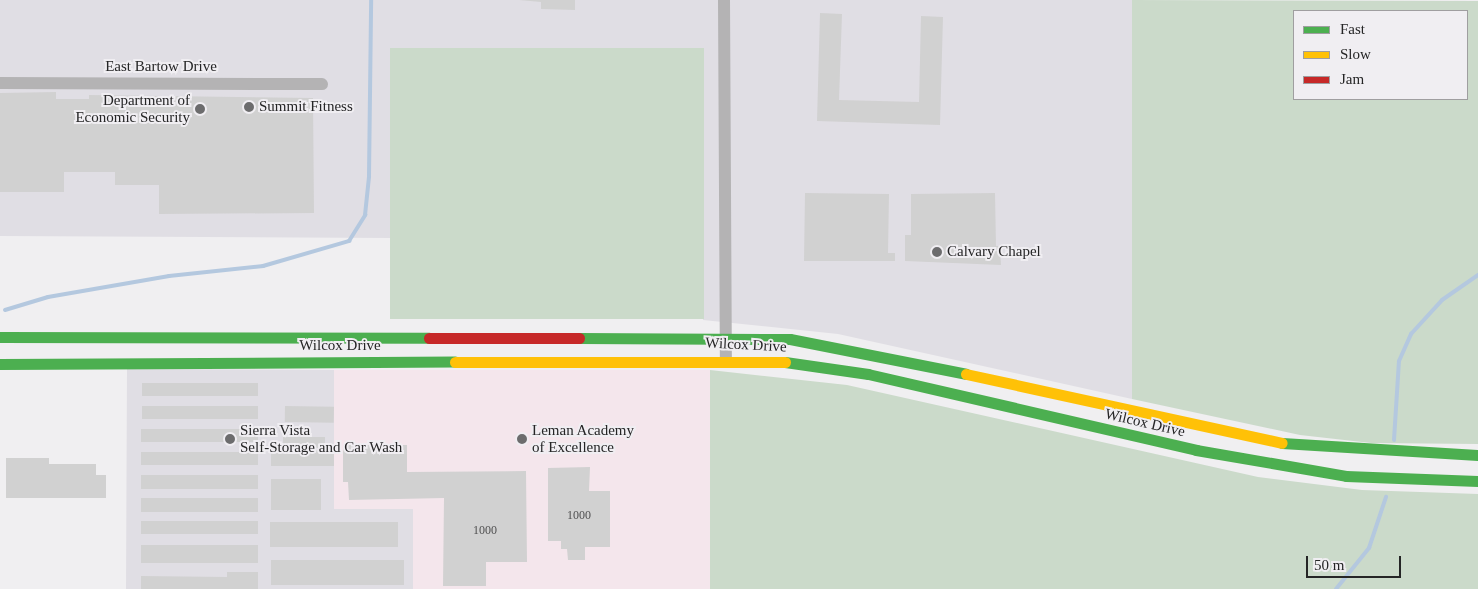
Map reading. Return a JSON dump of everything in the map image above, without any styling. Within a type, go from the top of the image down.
[{"type":"street","points":[[724,0],[726,358]]},
{"type":"street","name":"East Bartow Drive","points":[[0,83],[322,84]]},
{"type":"street","name":"Wilcox Drive","points":[[0,337],[726,337],[841,346],[1275,443],[1478,455]]},
{"type":"street","name":"Wilcox Drive","points":[[0,364],[726,358],[868,374],[1196,450],[1346,476],[1478,481]]},
{"type":"shaded area","points":[[0,0],[1132,0],[1132,399],[838,334],[703,320],[703,48],[390,48],[390,238],[0,236]]},
{"type":"shaded area","name":"Sierra Vista Self-Storage and Car Wash","points":[[127,369],[334,370],[334,509],[413,509],[413,589],[126,589]]},
{"type":"shaded area","name":"Leman Academy of Excellence","points":[[334,370],[710,370],[710,589],[413,589],[413,509],[334,509]]},
{"type":"green space","points":[[1132,0],[1478,1],[1478,444],[1371,443],[1300,435],[1132,399]]},
{"type":"green space","points":[[390,48],[704,48],[704,319],[390,319]]},
{"type":"green space","points":[[710,370],[847,385],[1258,477],[1362,490],[1478,494],[1478,589],[710,589]]},
{"type":"building","points":[[519,0],[575,0],[575,10],[541,9],[541,2]]},
{"type":"building","points":[[820,13],[842,14],[839,100],[919,102],[921,16],[943,17],[940,125],[817,121]]},
{"type":"building","points":[[56,92],[56,99],[89,99],[89,95],[313,98],[314,213],[159,214],[159,185],[115,185],[115,172],[64,172],[64,192],[0,192],[0,93]]},
{"type":"building","points":[[805,193],[889,194],[888,253],[895,253],[895,261],[804,261]]},
{"type":"building","points":[[995,193],[996,246],[1000,246],[1001,265],[905,261],[905,235],[911,235],[911,194]]},
{"type":"building","points":[[142,383],[258,383],[258,396],[142,396]]},
{"type":"building","points":[[142,406],[258,406],[258,419],[142,419]]},
{"type":"building","points":[[285,406],[334,407],[334,423],[285,422]]},
{"type":"building","points":[[141,429],[258,429],[258,442],[141,442]]},
{"type":"building","points":[[283,437],[325,437],[325,448],[283,448]]},
{"type":"building","points":[[343,445],[407,445],[407,472],[526,471],[527,562],[486,562],[486,586],[443,586],[444,498],[349,500],[348,482],[343,482]]},
{"type":"building","points":[[271,450],[334,450],[334,466],[271,466]]},
{"type":"building","points":[[141,452],[258,452],[258,465],[141,465]]},
{"type":"building","points":[[6,458],[49,458],[49,464],[96,464],[96,475],[106,475],[106,498],[6,498]]},
{"type":"building","points":[[590,467],[589,491],[610,491],[610,547],[585,547],[585,560],[568,560],[567,549],[561,549],[561,541],[548,541],[548,468]]},
{"type":"building","points":[[141,475],[258,475],[258,489],[141,489]]},
{"type":"building","points":[[271,479],[321,479],[321,510],[271,510]]},
{"type":"building","points":[[141,498],[258,498],[258,512],[141,512]]},
{"type":"building","points":[[141,521],[258,521],[258,534],[141,534]]},
{"type":"building","points":[[270,522],[398,522],[398,547],[270,547]]},
{"type":"building","points":[[141,545],[258,545],[258,563],[141,563]]},
{"type":"building","points":[[271,560],[404,560],[404,585],[271,585]]},
{"type":"building","points":[[227,572],[258,572],[258,589],[141,589],[141,576],[227,577]]},
{"type":"waterway","points":[[5,310],[48,297],[169,276],[263,266],[349,241],[365,215],[369,176],[371,0]]},
{"type":"waterway","points":[[1394,440],[1399,361],[1411,334],[1442,300],[1478,275]]},
{"type":"waterway","points":[[1336,589],[1369,548],[1386,497]]},
{"type":"traffic: fast","points":[[0,337],[429,338]]},
{"type":"traffic: fast","points":[[579,338],[790,339],[966,374]]},
{"type":"traffic: fast","points":[[0,364],[455,362]]},
{"type":"traffic: fast","points":[[785,362],[868,374],[1196,450],[1346,476],[1478,481]]},
{"type":"traffic: fast","points":[[1282,443],[1478,455]]},
{"type":"traffic: slow","points":[[455,362],[785,362]]},
{"type":"traffic: slow","points":[[966,374],[1282,443]]},
{"type":"traffic: jam","points":[[429,338],[579,338]]},
{"type":"place","name":"Summit Fitness","points":[[249,107]]},
{"type":"place","name":"Department of Economic Security","points":[[200,109]]},
{"type":"place","name":"Calvary Chapel","points":[[937,252]]},
{"type":"place","name":"Sierra Vista Self-Storage and Car Wash","points":[[230,439]]},
{"type":"place","name":"Leman Academy of Excellence","points":[[522,439]]}]
